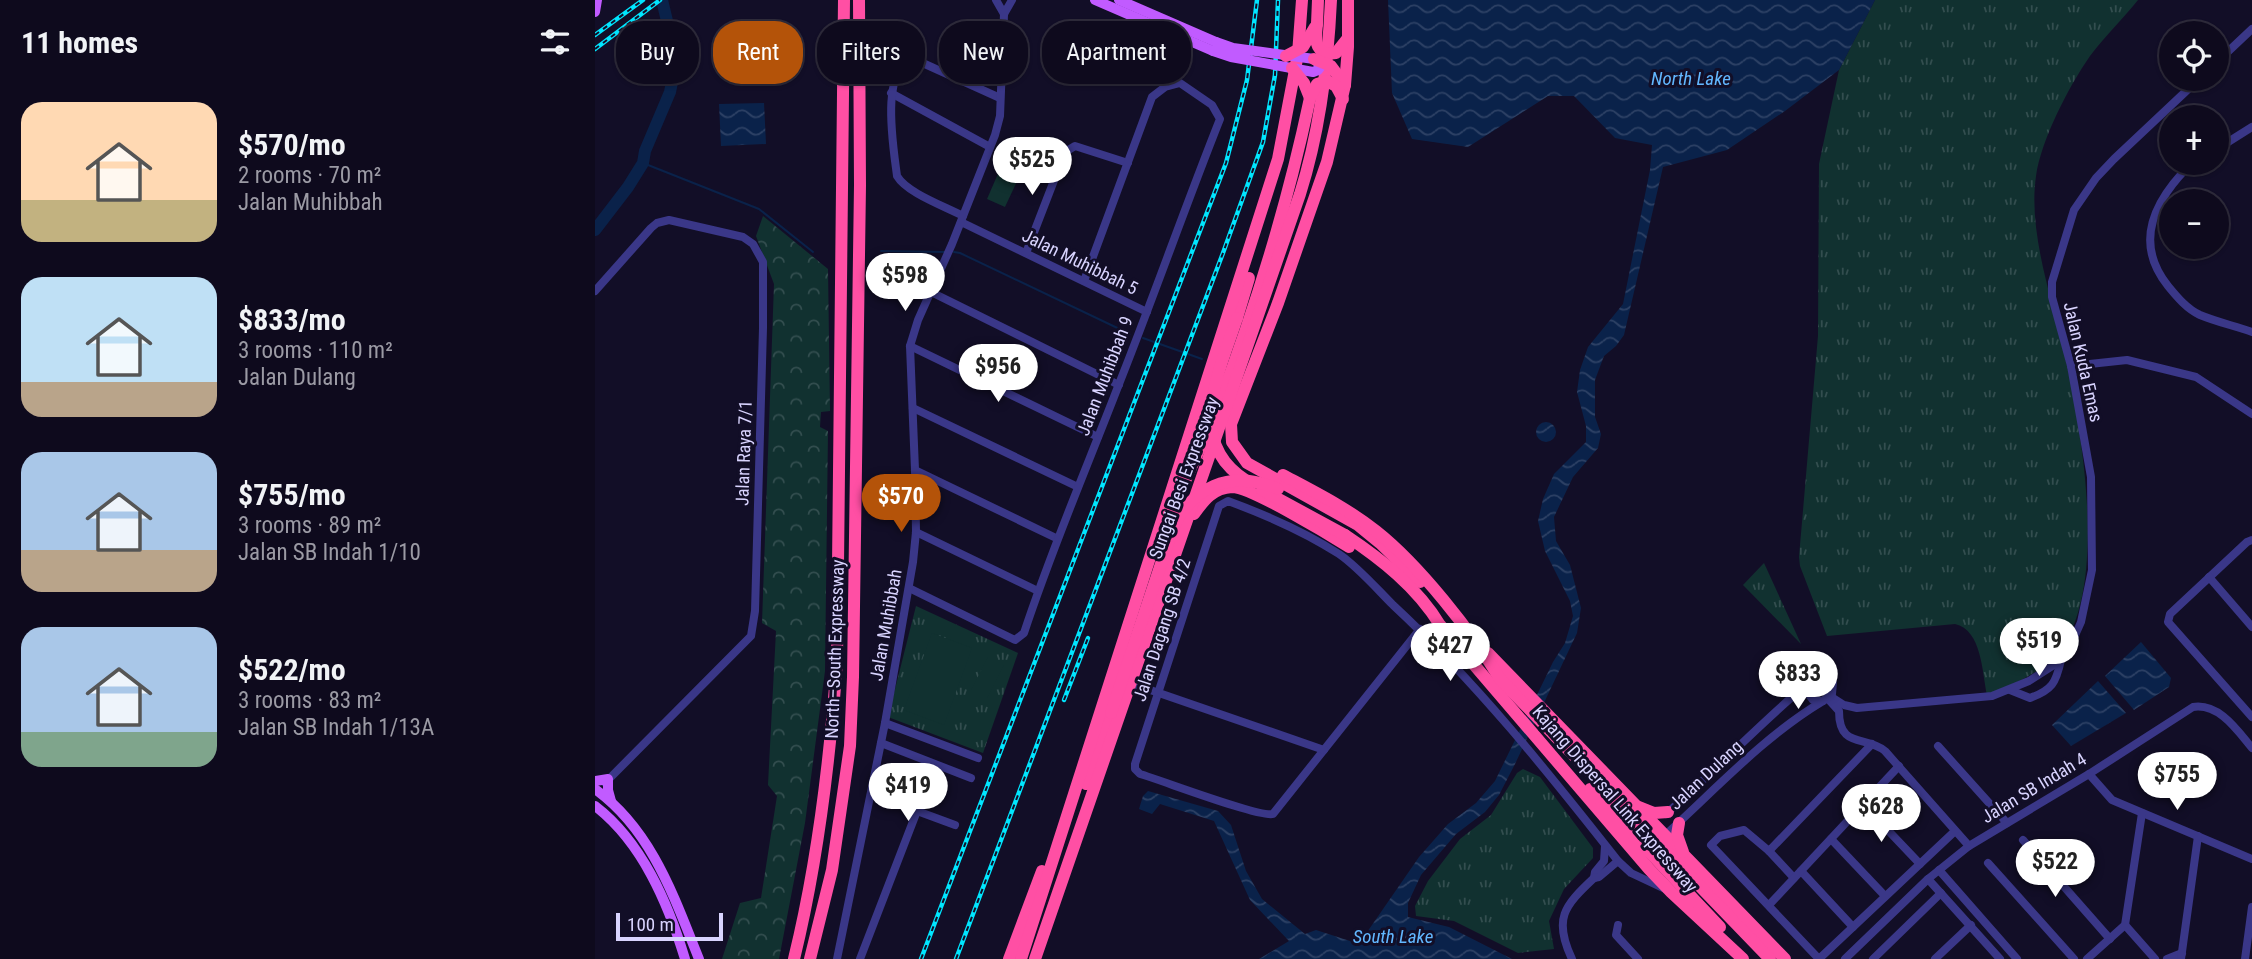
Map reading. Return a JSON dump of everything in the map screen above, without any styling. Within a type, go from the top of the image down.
[{"type":"highway","name":"North–South Expressway","points":[[794,959],[808,900],[820,826],[831,744],[837,660],[844,0]]},
{"type":"highway","name":"North–South Expressway","points":[[810,959],[832,870],[851,732],[860,185],[859,0]]},
{"type":"highway","name":"Sungai Besi Expressway","points":[[1021,959],[1278,159],[1298,54],[1302,0]]},
{"type":"highway","points":[[1318,0],[1316,43],[1319,50],[1326,54],[1336,53],[1348,38]]},
{"type":"highway","name":"Sungai Besi Expressway","points":[[1035,959],[1300,194],[1315,141],[1323,98],[1331,0]]},
{"type":"highway","points":[[1348,0],[1343,99],[1320,182],[1244,393],[1233,415],[1231,442],[1242,459],[1255,468],[1343,515],[1380,542],[1785,959]]},
{"type":"highway","points":[[1310,98],[1304,83],[1289,62],[1306,44],[1317,24]]},
{"type":"highway","points":[[1314,59],[1331,66],[1345,85]]},
{"type":"highway","points":[[1143,582],[1154,565],[1172,510],[1220,401],[1258,293],[1296,164],[1310,98],[1317,85],[1327,81],[1336,86],[1343,99]]},
{"type":"highway","points":[[1278,159],[1277,190],[1211,400],[1210,418],[1217,447],[1241,477],[1345,535],[1397,575],[1427,606],[1440,625]]},
{"type":"highway","points":[[1237,318],[1244,310],[1277,231]]},
{"type":"highway","points":[[1261,312],[1290,265]]},
{"type":"highway","points":[[1244,393],[1237,427],[1238,439],[1244,450],[1349,511],[1392,544],[1436,592],[1500,679]]},
{"type":"highway","points":[[1064,827],[1075,816],[1178,518],[1187,505],[1217,484],[1240,480],[1258,482],[1278,489],[1343,526],[1375,548],[1408,578],[1500,679]]},
{"type":"highway","points":[[1182,533],[1209,495],[1228,488],[1243,489],[1349,547],[1440,625]]},
{"type":"highway","name":"Kajang Dispersal Link Expressway","points":[[1440,625],[1671,892],[1743,959]]},
{"type":"highway","name":"Kajang Dispersal Link Expressway","points":[[1500,679],[1770,959]]},
{"type":"highway","points":[[1545,744],[1752,959]]},
{"type":"highway","points":[[1009,959],[1066,806],[1076,792]]},
{"type":"highway","points":[[1630,801],[1649,812],[1668,812]]},
{"type":"highway","points":[[1615,816],[1624,822],[1633,818],[1636,811],[1630,801]]},
{"type":"highway","points":[[1679,822],[1678,841],[1684,856]]},
{"type":"highway","points":[[1663,868],[1661,859],[1671,850],[1684,856]]},
{"type":"highway","points":[[1041,959],[1045,932]]},
{"type":"main road","points":[[595,12],[597,0]]},
{"type":"main road","points":[[1095,0],[1214,47]]},
{"type":"main road","points":[[1119,0],[1231,57],[1289,62],[1316,72],[1321,66],[1314,59]]},
{"type":"main road","points":[[608,779],[595,788],[634,825],[645,840],[679,905],[699,959]]},
{"type":"main road","points":[[608,779],[612,803]]},
{"type":"main road","points":[[595,806],[611,819],[634,847],[661,896],[685,959]]},
{"type":"street","points":[[996,0],[1004,14]]},
{"type":"street","name":"Jalan Muhibbah","points":[[837,959],[885,723],[916,532],[910,346],[918,320],[962,219],[1000,116],[1004,14],[1012,0]]},
{"type":"street","points":[[2229,51],[2252,29]]},
{"type":"street","points":[[990,147],[891,93],[899,70],[904,64],[916,60],[1000,98]]},
{"type":"street","name":"Jalan Muhibbah 9","points":[[909,588],[1015,640],[1024,633],[1056,538],[1119,385],[1220,119],[1212,105],[1180,82],[1165,87],[1152,97],[1128,163]]},
{"type":"street","name":"Jalan Kuda Emas","points":[[1827,699],[1857,708],[1992,696],[2029,681],[2061,657],[2073,640],[2081,622],[2092,570],[2091,477],[2071,366],[2052,297],[2052,282],[2074,210],[2114,159],[2186,91]]},
{"type":"street","name":"Jalan Muhibbah 5","points":[[891,93],[892,138],[897,176],[904,185],[1026,253],[1147,312]]},
{"type":"street","points":[[2229,141],[2252,127]]},
{"type":"street","points":[[1026,253],[1065,152],[1075,146],[1128,163],[1084,281]]},
{"type":"street","points":[[2181,175],[2155,212],[2149,233],[2149,248],[2161,278],[2179,300],[2199,314],[2252,332]]},
{"type":"street","name":"Jalan Raya 7/1","points":[[595,291],[651,228],[662,221],[669,220],[743,237],[753,244],[763,262],[754,627],[746,643],[608,779]]},
{"type":"street","points":[[931,292],[1119,385]]},
{"type":"street","points":[[910,346],[1098,436]]},
{"type":"street","points":[[2071,366],[2127,360],[2196,377],[2250,411]]},
{"type":"street","points":[[913,408],[1078,487]]},
{"type":"street","points":[[915,470],[1056,538]]},
{"type":"street","name":"Jalan Dagang SB 4/2","points":[[1324,750],[1273,814],[1268,816],[1140,774],[1135,769],[1219,506],[1228,501],[1264,514],[1340,555],[1419,629]]},
{"type":"street","points":[[916,532],[1038,591]]},
{"type":"street","points":[[2252,540],[2169,614],[2168,622],[2252,717]]},
{"type":"street","points":[[2209,578],[2252,626]]},
{"type":"street","points":[[1130,683],[1324,750],[1419,629],[1535,757],[1618,862],[1631,873],[1671,892]]},
{"type":"street","name":"Jalan Kuda Emas","points":[[2010,690],[2030,698],[2044,693],[2057,676],[2061,657]]},
{"type":"street","points":[[1827,699],[1834,688],[1827,675],[1814,675],[1807,682],[1809,697],[1813,700],[1827,699],[1838,708],[1839,722],[1847,736],[1882,748],[1969,846]]},
{"type":"street","name":"Jalan Dulang","points":[[1637,840],[1807,682]]},
{"type":"street","name":"Jalan Dulang","points":[[1647,851],[1779,732],[1800,715],[1827,699]]},
{"type":"street","name":"Jalan SB Indah 4","points":[[1845,959],[1928,879],[1969,846],[2193,707],[2202,706],[2218,712],[2252,748]]},
{"type":"street","points":[[885,723],[978,758]]},
{"type":"street","points":[[881,743],[971,778]]},
{"type":"street","points":[[1769,851],[1872,744]]},
{"type":"street","points":[[1938,746],[2007,823]]},
{"type":"street","points":[[1769,905],[1899,766]]},
{"type":"street","points":[[1712,772],[1722,784]]},
{"type":"street","points":[[2089,774],[2112,800],[2252,859]]},
{"type":"street","points":[[871,793],[955,825]]},
{"type":"street","points":[[1863,804],[1920,864]]},
{"type":"street","points":[[860,959],[917,811]]},
{"type":"street","points":[[2087,959],[2125,925],[2142,813]]},
{"type":"street","points":[[1794,878],[1769,851],[1744,830],[1720,836],[1711,845],[1819,959],[1955,831]]},
{"type":"street","points":[[2167,959],[2182,956],[2198,836]]},
{"type":"street","points":[[1831,839],[1885,896]]},
{"type":"street","points":[[2022,840],[2110,939]]},
{"type":"street","points":[[1594,878],[1595,872],[1604,862],[1605,845]]},
{"type":"street","points":[[1572,959],[1562,935],[1561,923],[1569,902],[1594,878],[1618,862]]},
{"type":"street","points":[[1988,863],[2074,959]]},
{"type":"street","points":[[1939,870],[2017,959]]},
{"type":"street","points":[[1801,871],[1853,927]]},
{"type":"street","points":[[1928,879],[1998,958]]},
{"type":"street","points":[[1873,959],[1941,893]]},
{"type":"street","points":[[2245,959],[2252,907]]},
{"type":"street","points":[[1618,925],[1616,935],[1638,959]]},
{"type":"street","points":[[1935,959],[1971,925]]},
{"type":"street","points":[[2125,925],[2155,959]]},
{"type":"green space","points":[[1875,0],[2138,0],[2095,49],[2073,82],[2044,146],[2034,197],[2038,241],[2070,381],[2083,463],[2087,551],[2083,592],[2072,628],[2055,656],[2032,674],[1987,695],[1976,643],[1971,634],[1955,624],[1827,636],[1800,566],[1818,336],[1819,164],[1839,70]]},
{"type":"green space","points":[[1000,169],[1019,177],[1005,207],[987,199]]},
{"type":"green space","points":[[763,216],[828,269],[830,411],[821,412],[820,427],[828,431],[825,671],[805,823],[779,959],[722,959],[740,903],[761,898],[777,796],[768,785],[776,631],[762,623],[774,284],[756,236]]},
{"type":"green space","points":[[1764,563],[1801,644],[1743,585]]},
{"type":"green space","points":[[916,606],[1018,653],[983,753],[888,717]]},
{"type":"green space","points":[[932,633],[972,648],[944,725],[904,710]]},
{"type":"green space","points":[[988,657],[1004,665],[987,698],[971,690]]},
{"type":"green space","points":[[1523,769],[1540,777],[1593,848],[1593,858],[1564,889],[1549,921],[1554,949],[1518,953],[1454,921],[1416,916],[1415,906],[1428,881],[1460,839],[1491,815],[1517,773]]},
{"type":"water","name":"North Lake","points":[[1388,0],[1875,0],[1839,70],[1727,150],[1663,167],[1624,335],[1604,356],[1595,380],[1595,417],[1601,434],[1598,448],[1573,477],[1554,517],[1556,541],[1570,565],[1581,608],[1577,633],[1499,795],[1485,812],[1456,834],[1421,875],[1408,903],[1408,917],[1449,927],[1512,959],[1259,959],[1289,941],[1250,900],[1214,821],[1160,804],[1152,814],[1139,809],[1143,796],[1148,791],[1218,811],[1231,825],[1246,871],[1262,899],[1305,934],[1316,930],[1350,941],[1363,938],[1419,857],[1448,824],[1476,803],[1495,781],[1553,662],[1565,643],[1573,616],[1570,601],[1545,551],[1538,521],[1543,499],[1554,474],[1586,442],[1586,426],[1577,392],[1580,370],[1588,347],[1623,304],[1650,170],[1652,145],[1615,138],[1574,96],[1548,96],[1468,147],[1412,139],[1392,93]]},
{"type":"water","points":[[764,103],[766,144],[721,146],[719,104]]},
{"type":"water","points":[[1546,422],[1553,425],[1556,432],[1553,439],[1546,442],[1539,439],[1536,432],[1539,425]]},
{"type":"water","points":[[2141,642],[2171,678],[2169,687],[2134,710],[2105,676]]},
{"type":"water","points":[[2098,681],[2126,713],[2071,746],[2052,725]]},
{"type":"waterway","points":[[595,230],[643,163],[645,151],[670,92],[674,72],[673,46],[662,0]]},
{"type":"waterway","points":[[643,163],[759,209],[813,252]]},
{"type":"waterway","points":[[881,251],[945,252]]},
{"type":"waterway","points":[[954,252],[1130,334]]},
{"type":"waterway","points":[[1143,338],[1202,359]]},
{"type":"railway","points":[[595,35],[643,0]]},
{"type":"railway","points":[[595,49],[660,0]]},
{"type":"railway","points":[[921,959],[1226,163],[1247,80],[1257,0]]},
{"type":"railway","points":[[956,959],[1263,142],[1275,75],[1278,0]]},
{"type":"railway","points":[[1064,700],[1088,638]]},
{"type":"water label","name":"South Lake","points":[[1393,936]]}]
